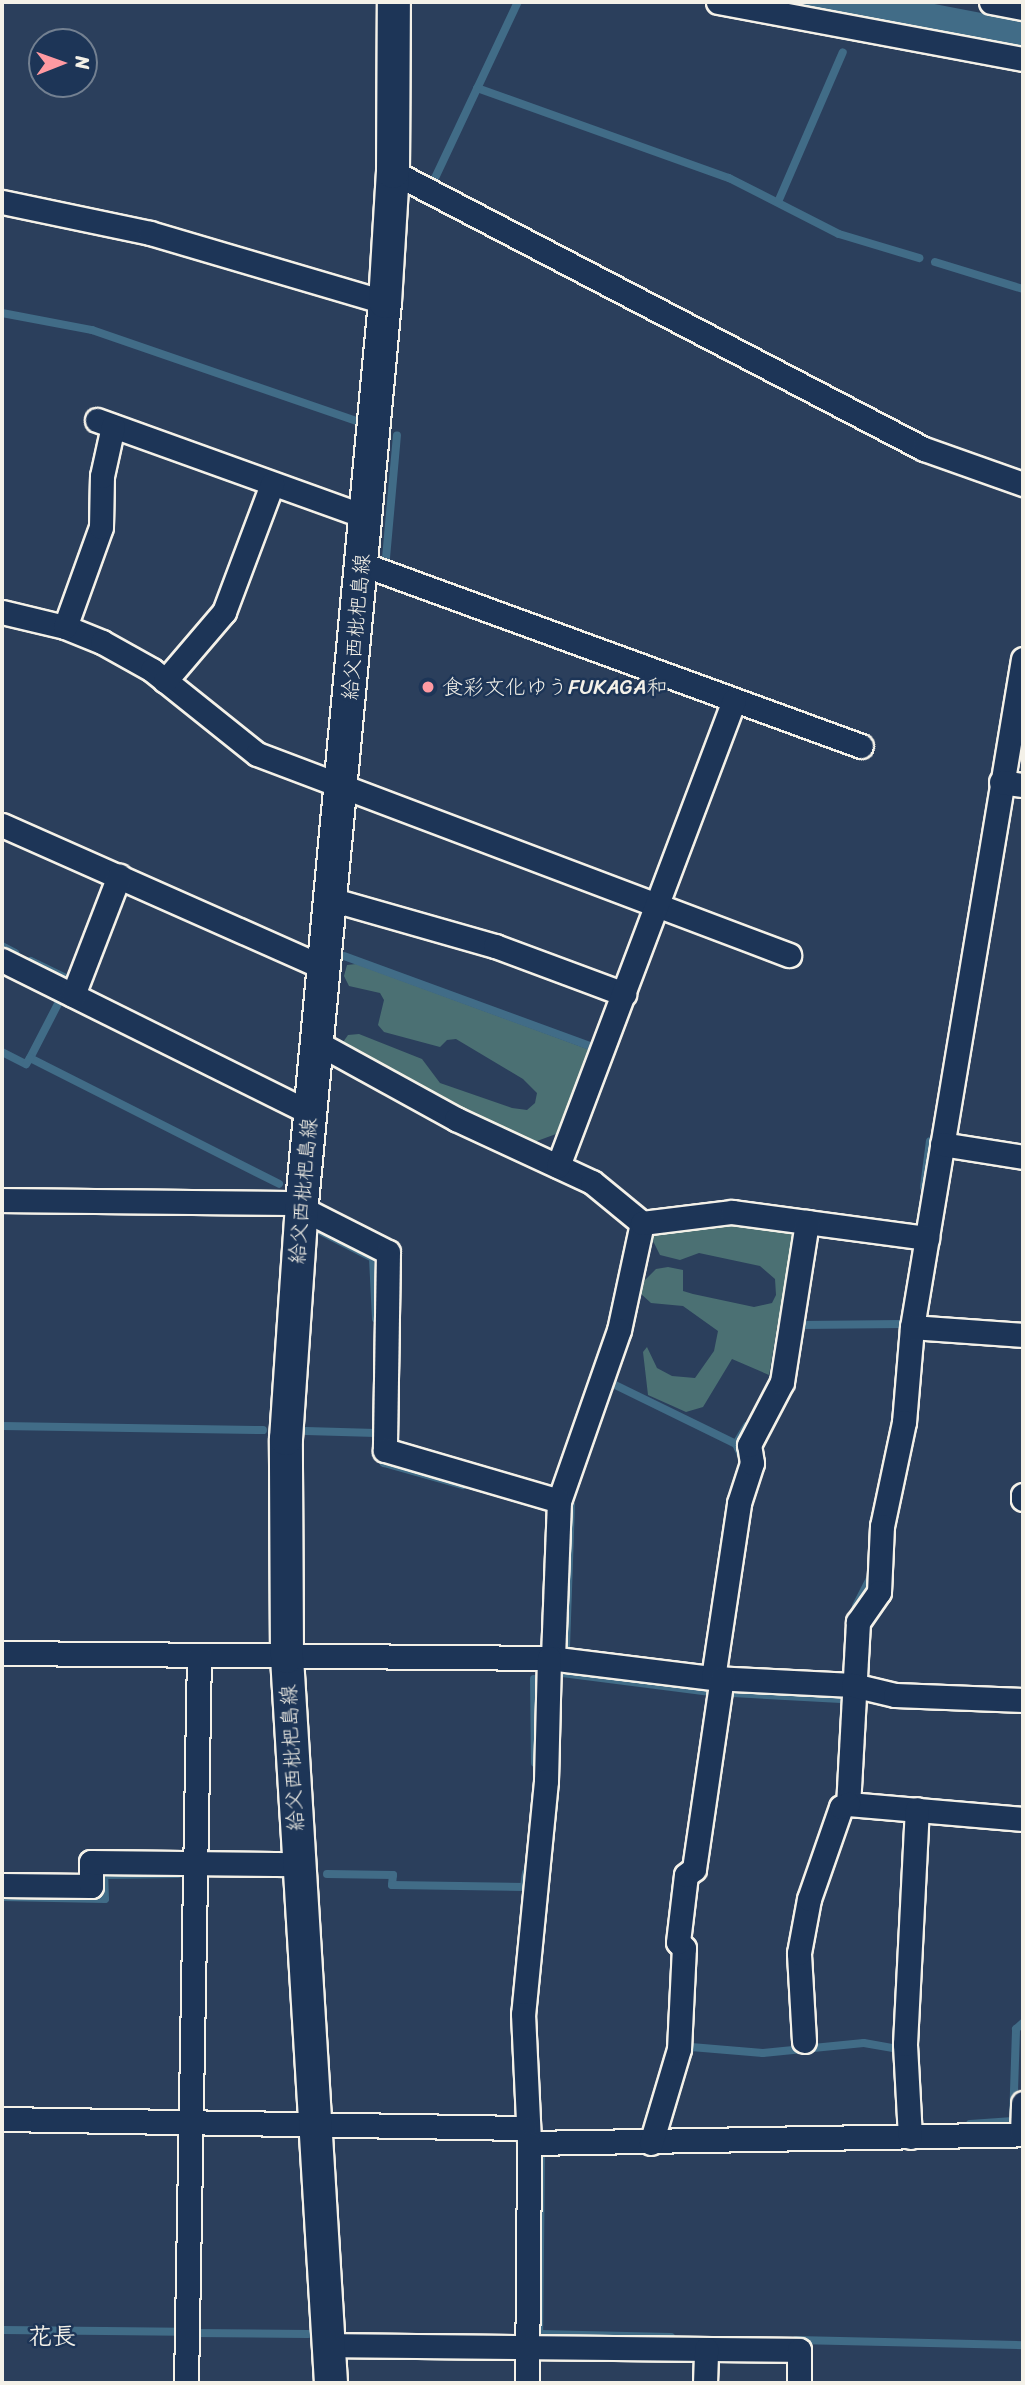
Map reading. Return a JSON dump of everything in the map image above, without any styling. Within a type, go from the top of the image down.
[{"type":"main road","name":"給父西枇杷島線","points":[[331,2383],[287,1657],[286,1439],[316,1042],[342,786],[385,302],[393,172],[394,2]]},
{"type":"street","points":[[718,2],[1023,58]]},
{"type":"street","points":[[991,2],[1023,8]]},
{"type":"street","points":[[393,172],[924,449],[1023,484]]},
{"type":"street","points":[[2,202],[150,233],[385,302]]},
{"type":"street","points":[[65,627],[101,527],[105,423],[366,517]]},
{"type":"street","points":[[165,681],[224,612],[272,484]]},
{"type":"street","points":[[362,564],[861,746]]},
{"type":"street","points":[[2,612],[65,627],[102,642],[165,681],[257,754],[789,955]]},
{"type":"street","points":[[848,1804],[858,1622],[878,1592],[882,1526],[904,1422],[912,1327],[942,1144],[1012,784],[1023,659]]},
{"type":"street","points":[[558,1166],[734,700]]},
{"type":"street","points":[[2,825],[323,967]]},
{"type":"street","points":[[73,995],[119,876]]},
{"type":"street","points":[[330,899],[495,946],[624,994]]},
{"type":"street","points":[[2,960],[310,1113]]},
{"type":"street","points":[[316,1042],[456,1119],[592,1182],[642,1223],[705,1212],[927,1238]]},
{"type":"street","points":[[942,1144],[1023,1157]]},
{"type":"street","points":[[2,1199],[302,1206],[388,1251],[385,1450],[559,1501]]},
{"type":"street","points":[[650,2143],[680,2049],[684,1948],[678,1942],[686,1875],[694,1869],[739,1503],[752,1462],[749,1445],[782,1382],[807,1222]]},
{"type":"street","points":[[527,2383],[527,2136],[523,2014],[546,1780],[559,1501],[619,1330],[642,1223]]},
{"type":"street","points":[[912,1327],[1023,1335]]},
{"type":"street","points":[[2,1653],[551,1659],[717,1678],[853,1685],[895,1695],[1023,1700]]},
{"type":"street","points":[[186,2383],[199,1656]]},
{"type":"street","points":[[804,2041],[799,1953],[809,1899],[841,1807],[848,1804],[1023,1819]]},
{"type":"street","points":[[910,2137],[905,2044],[917,1809]]},
{"type":"street","points":[[2,1885],[91,1886],[91,1862],[298,1864]]},
{"type":"street","points":[[2,2119],[315,2124],[650,2143],[1022,2134],[1023,2103]]},
{"type":"street","points":[[329,2345],[799,2350],[799,2383]]},
{"type":"street","points":[[705,2383],[706,2349]]},
{"type":"green space","points":[[356,964],[590,1050],[556,1134],[529,1144],[461,1114],[341,1045],[348,1035],[359,1034],[422,1059],[440,1083],[512,1108],[527,1110],[535,1103],[537,1093],[523,1079],[456,1039],[447,1040],[440,1047],[384,1032],[378,1025],[384,1000],[380,993],[349,986],[344,976],[347,965]]},
{"type":"green space","points":[[715,1220],[798,1230],[785,1322],[778,1322],[769,1375],[732,1359],[703,1407],[686,1412],[648,1395],[643,1352],[647,1347],[657,1368],[672,1376],[695,1378],[714,1351],[718,1331],[683,1306],[651,1303],[640,1293],[640,1285],[656,1269],[668,1267],[683,1270],[683,1291],[693,1294],[754,1307],[772,1303],[776,1295],[775,1279],[760,1266],[699,1253],[680,1260],[660,1255],[652,1239],[656,1232]]},
{"type":"water","points":[[773,2],[924,2],[1023,21],[1023,50]]},
{"type":"waterway","points":[[435,178],[518,2]]},
{"type":"waterway","points":[[778,202],[843,52]]},
{"type":"waterway","points":[[477,88],[729,178],[839,234],[919,258]]},
{"type":"waterway","points":[[935,262],[1023,289]]},
{"type":"waterway","points":[[2,313],[92,330],[359,422]]},
{"type":"waterway","points":[[386,558],[397,435]]},
{"type":"waterway","points":[[2,946],[15,953]]},
{"type":"waterway","points":[[344,956],[595,1048]]},
{"type":"waterway","points":[[31,961],[70,980]]},
{"type":"waterway","points":[[61,998],[30,1058],[279,1184]]},
{"type":"waterway","points":[[2,1052],[26,1064],[30,1058]]},
{"type":"waterway","points":[[924,1187],[930,1141]]},
{"type":"waterway","points":[[322,1232],[373,1258],[376,1319]]},
{"type":"waterway","points":[[801,1325],[903,1324]]},
{"type":"waterway","points":[[607,1387],[609,1382],[736,1444]]},
{"type":"waterway","points":[[2,1426],[263,1430]]},
{"type":"waterway","points":[[741,1455],[736,1444],[747,1426]]},
{"type":"waterway","points":[[306,1431],[376,1433]]},
{"type":"waterway","points":[[376,1454],[384,1463],[463,1485]]},
{"type":"waterway","points":[[566,1647],[571,1505]]},
{"type":"waterway","points":[[856,1606],[871,1577]]},
{"type":"waterway","points":[[562,1673],[711,1692]]},
{"type":"waterway","points":[[534,1679],[535,1763]]},
{"type":"waterway","points":[[733,1693],[841,1699]]},
{"type":"waterway","points":[[327,1874],[393,1875],[392,1885],[524,1887],[526,1873]]},
{"type":"waterway","points":[[2,1897],[105,1899],[104,1875],[178,1874]]},
{"type":"waterway","points":[[970,2124],[1013,2121],[1016,2029],[1023,2023]]},
{"type":"waterway","points":[[687,2057],[691,2047],[763,2053],[864,2043],[897,2049],[898,2054]]},
{"type":"waterway","points":[[541,2154],[539,2334],[671,2337]]},
{"type":"waterway","points":[[2,2330],[181,2332]]},
{"type":"waterway","points":[[194,2333],[308,2334]]},
{"type":"waterway","points":[[796,2340],[1023,2345]]},
{"type":"place","name":"食彩文化ゆうFUKAGA和","points":[[428,687]]},
{"type":"district","name":"花長","points":[[52,2337]]}]
